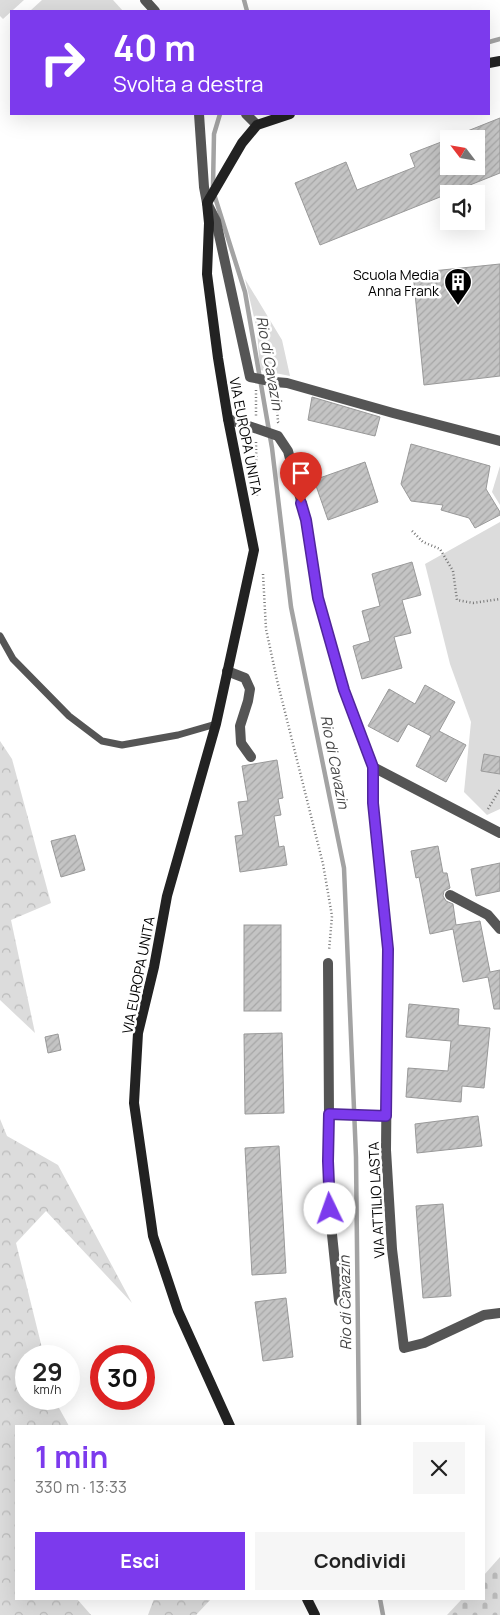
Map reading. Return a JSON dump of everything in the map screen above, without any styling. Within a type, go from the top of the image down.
[{"type":"main road","points":[[208,203],[242,143],[258,125],[287,115]]},
{"type":"main road","name":"VIA EUROPA UNITA","points":[[208,203],[207,274],[228,419],[254,550],[216,724],[167,896],[154,967],[138,1033],[134,1103],[153,1236],[178,1310],[230,1425]]},
{"type":"main road","points":[[308,1600],[315,1615]]},
{"type":"street","points":[[145,0],[154,10]]},
{"type":"street","points":[[199,115],[204,188],[216,221],[253,378],[287,383],[500,441]]},
{"type":"street","points":[[247,115],[258,125]]},
{"type":"street","points":[[228,419],[278,436],[288,451],[306,520],[318,598],[344,690],[373,767],[500,833]]},
{"type":"street","points":[[227,671],[245,678],[250,688],[240,726],[241,743],[252,757]]},
{"type":"street","name":"VIA ATTILIO LASTA","points":[[373,767],[373,803],[388,949],[386,1150],[392,1250],[404,1348],[424,1343],[484,1314],[500,1313]]},
{"type":"street","points":[[450,895],[488,915],[500,929]]},
{"type":"street","points":[[328,963],[328,1161],[331,1225],[339,1301]]},
{"type":"street","points":[[329,1114],[386,1116]]},
{"type":"lane","points":[[0,636],[13,659],[69,716],[102,741],[122,745],[178,735],[216,724]]},
{"type":"path","points":[[253,378],[258,502]]},
{"type":"path","points":[[412,531],[423,542],[440,549],[453,571],[457,600],[473,603],[500,599]]},
{"type":"path","points":[[262,572],[266,629],[323,864],[332,916],[328,963]]},
{"type":"path","points":[[488,809],[500,789]]},
{"type":"green space","points":[[0,0],[24,0],[13,10],[10,10],[10,13],[3,19],[0,16]]},
{"type":"green space","points":[[42,0],[113,0],[122,10],[31,10]]},
{"type":"green space","points":[[245,279],[282,340],[290,376],[260,370],[257,330]]},
{"type":"green space","points":[[500,466],[500,505],[492,492]]},
{"type":"green space","points":[[500,522],[500,809],[487,815],[464,792],[471,722],[450,664],[425,564]]},
{"type":"green space","points":[[0,741],[12,759],[51,903],[11,920],[35,1033],[0,1000]]},
{"type":"green space","points":[[0,1119],[7,1136],[58,1165],[132,1303],[46,1211],[16,1243],[41,1345],[15,1345],[15,1410],[60,1410],[68,1425],[15,1425],[15,1600],[78,1600],[91,1615],[0,1615]]},
{"type":"green space","points":[[500,1557],[500,1615],[447,1615],[461,1600],[485,1600],[485,1574]]},
{"type":"green space","points":[[154,1600],[210,1600],[196,1615],[148,1615]]},
{"type":"building","points":[[500,118],[500,173],[470,185],[440,185],[440,197],[320,245],[295,183],[346,162],[357,190],[415,167],[410,154],[440,142],[440,175],[485,175],[485,130],[470,130]]},
{"type":"building","name":"Scuola Media Anna Frank","points":[[500,264],[500,376],[424,385],[413,273]]},
{"type":"building","points":[[312,397],[380,417],[375,436],[308,420]]},
{"type":"building","points":[[411,444],[490,466],[486,489],[500,515],[475,528],[469,518],[441,510],[443,505],[411,501],[401,484]]},
{"type":"building","points":[[365,462],[378,502],[328,520],[314,480]]},
{"type":"building","points":[[412,562],[421,595],[402,600],[411,633],[394,637],[402,668],[362,679],[353,646],[370,641],[362,611],[380,606],[372,574]]},
{"type":"building","points":[[425,685],[455,702],[439,731],[466,745],[446,782],[416,766],[431,736],[408,724],[398,742],[368,726],[389,689],[415,704]]},
{"type":"building","points":[[484,754],[500,757],[500,774],[481,771]]},
{"type":"building","points":[[277,760],[283,798],[278,799],[281,815],[274,816],[279,847],[284,846],[287,865],[240,872],[235,836],[243,835],[238,802],[248,801],[242,766]]},
{"type":"building","points":[[75,835],[85,870],[61,877],[51,841]]},
{"type":"building","points":[[438,846],[443,873],[447,873],[450,888],[444,891],[443,896],[446,901],[453,904],[456,925],[480,921],[490,972],[500,970],[500,1009],[494,1009],[488,977],[463,982],[453,929],[430,934],[419,877],[416,878],[411,851]]},
{"type":"building","points":[[500,863],[500,891],[476,896],[471,869]]},
{"type":"building","points":[[244,925],[281,925],[281,1011],[244,1011]]},
{"type":"building","points":[[409,1004],[459,1009],[458,1025],[490,1028],[484,1088],[462,1086],[461,1102],[406,1097],[408,1068],[448,1071],[451,1041],[406,1037]]},
{"type":"building","points":[[282,1033],[284,1113],[245,1114],[244,1034]]},
{"type":"building","points":[[58,1034],[61,1050],[48,1053],[45,1037]]},
{"type":"building","points":[[478,1116],[482,1146],[417,1153],[415,1124]]},
{"type":"building","points":[[279,1146],[286,1273],[252,1275],[245,1148]]},
{"type":"building","points":[[443,1204],[451,1296],[423,1298],[416,1206]]},
{"type":"building","points":[[286,1298],[293,1357],[263,1361],[255,1302]]},
{"type":"waterway","points":[[244,0],[247,10]]},
{"type":"waterway","points":[[490,42],[500,39]]},
{"type":"waterway","name":"Rio di Cavazin","points":[[213,186],[214,134],[220,115]]},
{"type":"waterway","name":"Rio di Cavazin","points":[[214,194],[245,292],[272,448],[291,607],[344,868],[356,1157],[359,1425]]},
{"type":"waterway","name":"Rio di Cavazin","points":[[380,1600],[383,1615]]},
{"type":"place","name":"Scuola Media Anna Frank","points":[[458,306]]},
{"type":"route","points":[[301,503],[306,520],[318,598],[344,690],[373,767],[373,803],[388,949],[386,1116],[329,1114],[330,1209]]}]
